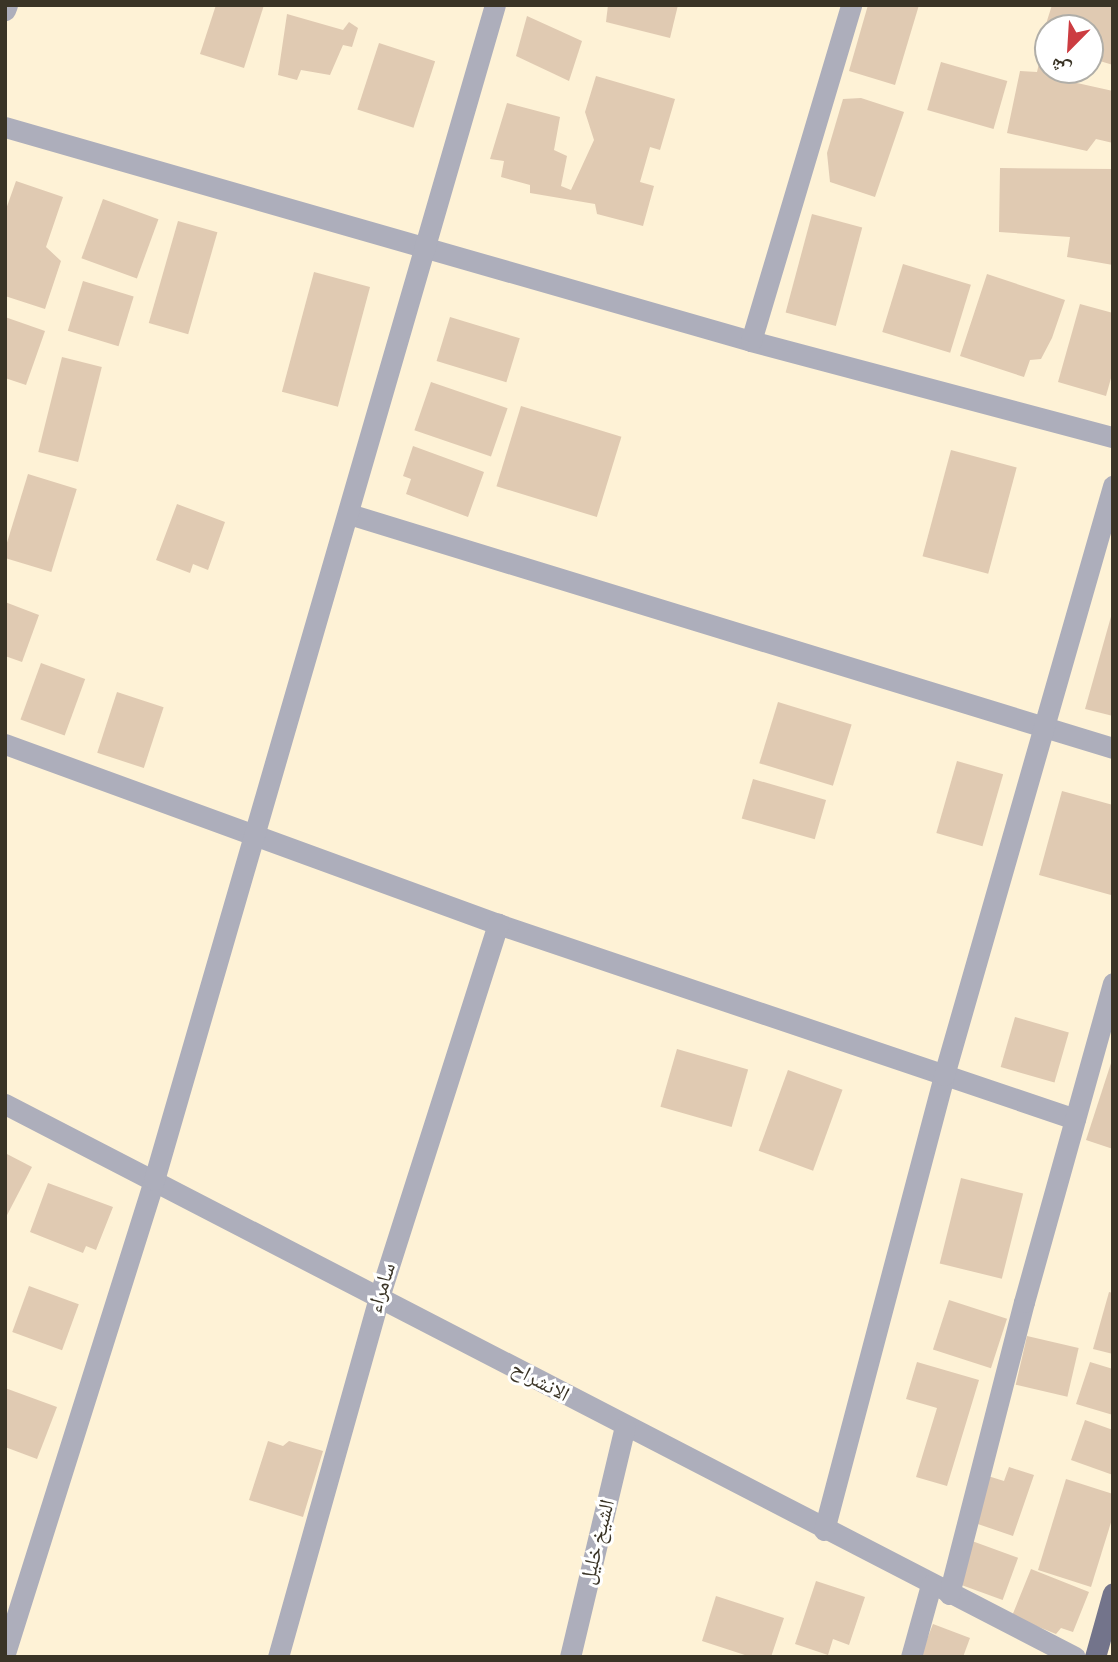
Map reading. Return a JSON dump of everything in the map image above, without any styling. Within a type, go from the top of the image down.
[{"type":"main road","points":[[1095,1657],[1113,1593]]},
{"type":"street","points":[[5,10],[7,5]]},
{"type":"street","points":[[5,1653],[154,1180],[495,5]]},
{"type":"street","points":[[751,341],[851,5]]},
{"type":"street","points":[[5,127],[426,245],[751,341],[1113,437]]},
{"type":"street","points":[[824,1530],[944,1075],[1046,729],[1113,486]]},
{"type":"street","points":[[349,514],[1113,748]]},
{"type":"street","points":[[5,744],[498,924],[1075,1119]]},
{"type":"street","name":"سامراء","points":[[278,1657],[379,1297],[498,924]]},
{"type":"street","points":[[911,1657],[940,1589],[1113,983]]},
{"type":"street","name":"الانشراح","points":[[5,1104],[824,1530],[1075,1657]]},
{"type":"street","name":"الشيخ خليل","points":[[570,1657],[625,1427]]},
{"type":"building","points":[[216,5],[264,5],[244,68],[200,54]]},
{"type":"building","points":[[608,5],[678,5],[670,38],[606,22]]},
{"type":"building","points":[[868,5],[919,5],[895,85],[849,71]]},
{"type":"building","points":[[1052,5],[1113,5],[1113,65],[1104,62],[1104,14],[1049,14]]},
{"type":"building","points":[[287,14],[343,30],[349,22],[358,28],[352,47],[343,45],[330,75],[301,70],[297,80],[278,75]]},
{"type":"building","points":[[527,16],[582,41],[569,81],[516,56]]},
{"type":"building","points":[[379,43],[435,61],[413,128],[357,110]]},
{"type":"building","points":[[941,62],[1007,81],[994,129],[927,110]]},
{"type":"building","points":[[1020,71],[1034,72],[1034,84],[1082,84],[1113,91],[1113,143],[1096,139],[1087,151],[1007,133]]},
{"type":"building","points":[[596,76],[675,99],[660,150],[650,147],[640,182],[654,186],[643,226],[597,214],[595,204],[530,193],[530,185],[501,177],[504,161],[490,159],[507,103],[560,117],[554,150],[567,156],[561,186],[571,190],[594,140],[585,112]]},
{"type":"building","points":[[861,98],[904,112],[875,197],[830,182],[827,153],[843,99]]},
{"type":"building","points":[[1000,168],[1113,169],[1113,265],[1067,257],[1070,237],[999,232]]},
{"type":"building","points":[[16,181],[63,197],[46,247],[61,261],[45,309],[5,296],[5,212]]},
{"type":"building","points":[[103,199],[158,219],[137,278],[81,258]]},
{"type":"building","points":[[812,214],[862,227],[836,326],[786,313]]},
{"type":"building","points":[[178,221],[217,232],[188,334],[149,323]]},
{"type":"building","points":[[903,264],[971,285],[950,353],[882,332]]},
{"type":"building","points":[[314,272],[370,287],[338,407],[282,392]]},
{"type":"building","points":[[987,274],[1065,300],[1052,338],[1041,359],[1030,360],[1024,377],[960,356]]},
{"type":"building","points":[[83,281],[134,296],[118,346],[68,331]]},
{"type":"building","points":[[1080,304],[1113,313],[1113,371],[1106,396],[1058,382]]},
{"type":"building","points":[[5,317],[45,331],[26,385],[5,378]]},
{"type":"building","points":[[450,317],[520,338],[506,382],[437,361]]},
{"type":"building","points":[[62,357],[102,367],[78,462],[38,452]]},
{"type":"building","points":[[431,382],[508,408],[491,457],[414,430]]},
{"type":"building","points":[[521,406],[621,437],[597,517],[496,486]]},
{"type":"building","points":[[413,446],[484,472],[468,517],[406,494],[411,479],[403,476]]},
{"type":"building","points":[[951,450],[1017,468],[988,574],[923,556]]},
{"type":"building","points":[[28,474],[77,489],[51,572],[5,558],[5,549]]},
{"type":"building","points":[[177,504],[225,522],[208,570],[193,564],[190,573],[156,560]]},
{"type":"building","points":[[5,602],[39,615],[22,662],[5,656]]},
{"type":"building","points":[[1113,613],[1113,716],[1085,709]]},
{"type":"building","points":[[41,663],[85,679],[65,735],[20,719]]},
{"type":"building","points":[[117,692],[164,707],[144,768],[97,753]]},
{"type":"building","points":[[778,702],[852,725],[833,786],[759,763]]},
{"type":"building","points":[[957,761],[1003,774],[982,846],[936,833]]},
{"type":"building","points":[[753,779],[826,800],[815,839],[742,818]]},
{"type":"building","points":[[1062,791],[1113,805],[1111,895],[1039,875]]},
{"type":"building","points":[[1015,1017],[1069,1032],[1054,1082],[1001,1067]]},
{"type":"building","points":[[677,1049],[748,1069],[732,1127],[660,1107]]},
{"type":"building","points":[[1113,1057],[1113,1149],[1086,1140]]},
{"type":"building","points":[[788,1070],[843,1090],[813,1171],[759,1151]]},
{"type":"building","points":[[5,1153],[32,1167],[5,1219]]},
{"type":"building","points":[[961,1178],[1023,1193],[1002,1279],[940,1263]]},
{"type":"building","points":[[48,1183],[113,1207],[96,1250],[86,1246],[83,1253],[30,1232]]},
{"type":"building","points":[[29,1286],[79,1304],[62,1350],[12,1332]]},
{"type":"building","points":[[1109,1292],[1113,1293],[1113,1354],[1093,1349]]},
{"type":"building","points":[[949,1300],[1007,1319],[991,1368],[933,1349]]},
{"type":"building","points":[[1027,1336],[1079,1348],[1067,1397],[1016,1385]]},
{"type":"building","points":[[917,1362],[979,1380],[947,1486],[916,1477],[937,1408],[906,1399]]},
{"type":"building","points":[[1090,1362],[1113,1369],[1113,1415],[1076,1404]]},
{"type":"building","points":[[5,1388],[57,1407],[37,1459],[5,1447]]},
{"type":"building","points":[[1085,1420],[1113,1430],[1113,1475],[1071,1460]]},
{"type":"building","points":[[268,1441],[283,1446],[289,1441],[323,1451],[303,1517],[249,1500]]},
{"type":"building","points":[[1009,1467],[1034,1475],[1013,1536],[972,1522],[988,1476],[1004,1481]]},
{"type":"building","points":[[1066,1479],[1113,1494],[1113,1516],[1091,1587],[1038,1570]]},
{"type":"building","points":[[972,1541],[1018,1558],[1003,1600],[957,1583]]},
{"type":"building","points":[[1031,1569],[1089,1592],[1073,1632],[1061,1628],[1056,1634],[1012,1616]]},
{"type":"building","points":[[816,1581],[865,1597],[849,1645],[833,1639],[828,1655],[795,1644]]},
{"type":"building","points":[[716,1596],[784,1618],[771,1657],[751,1657],[702,1641]]},
{"type":"building","points":[[933,1624],[970,1638],[963,1657],[920,1657]]}]
